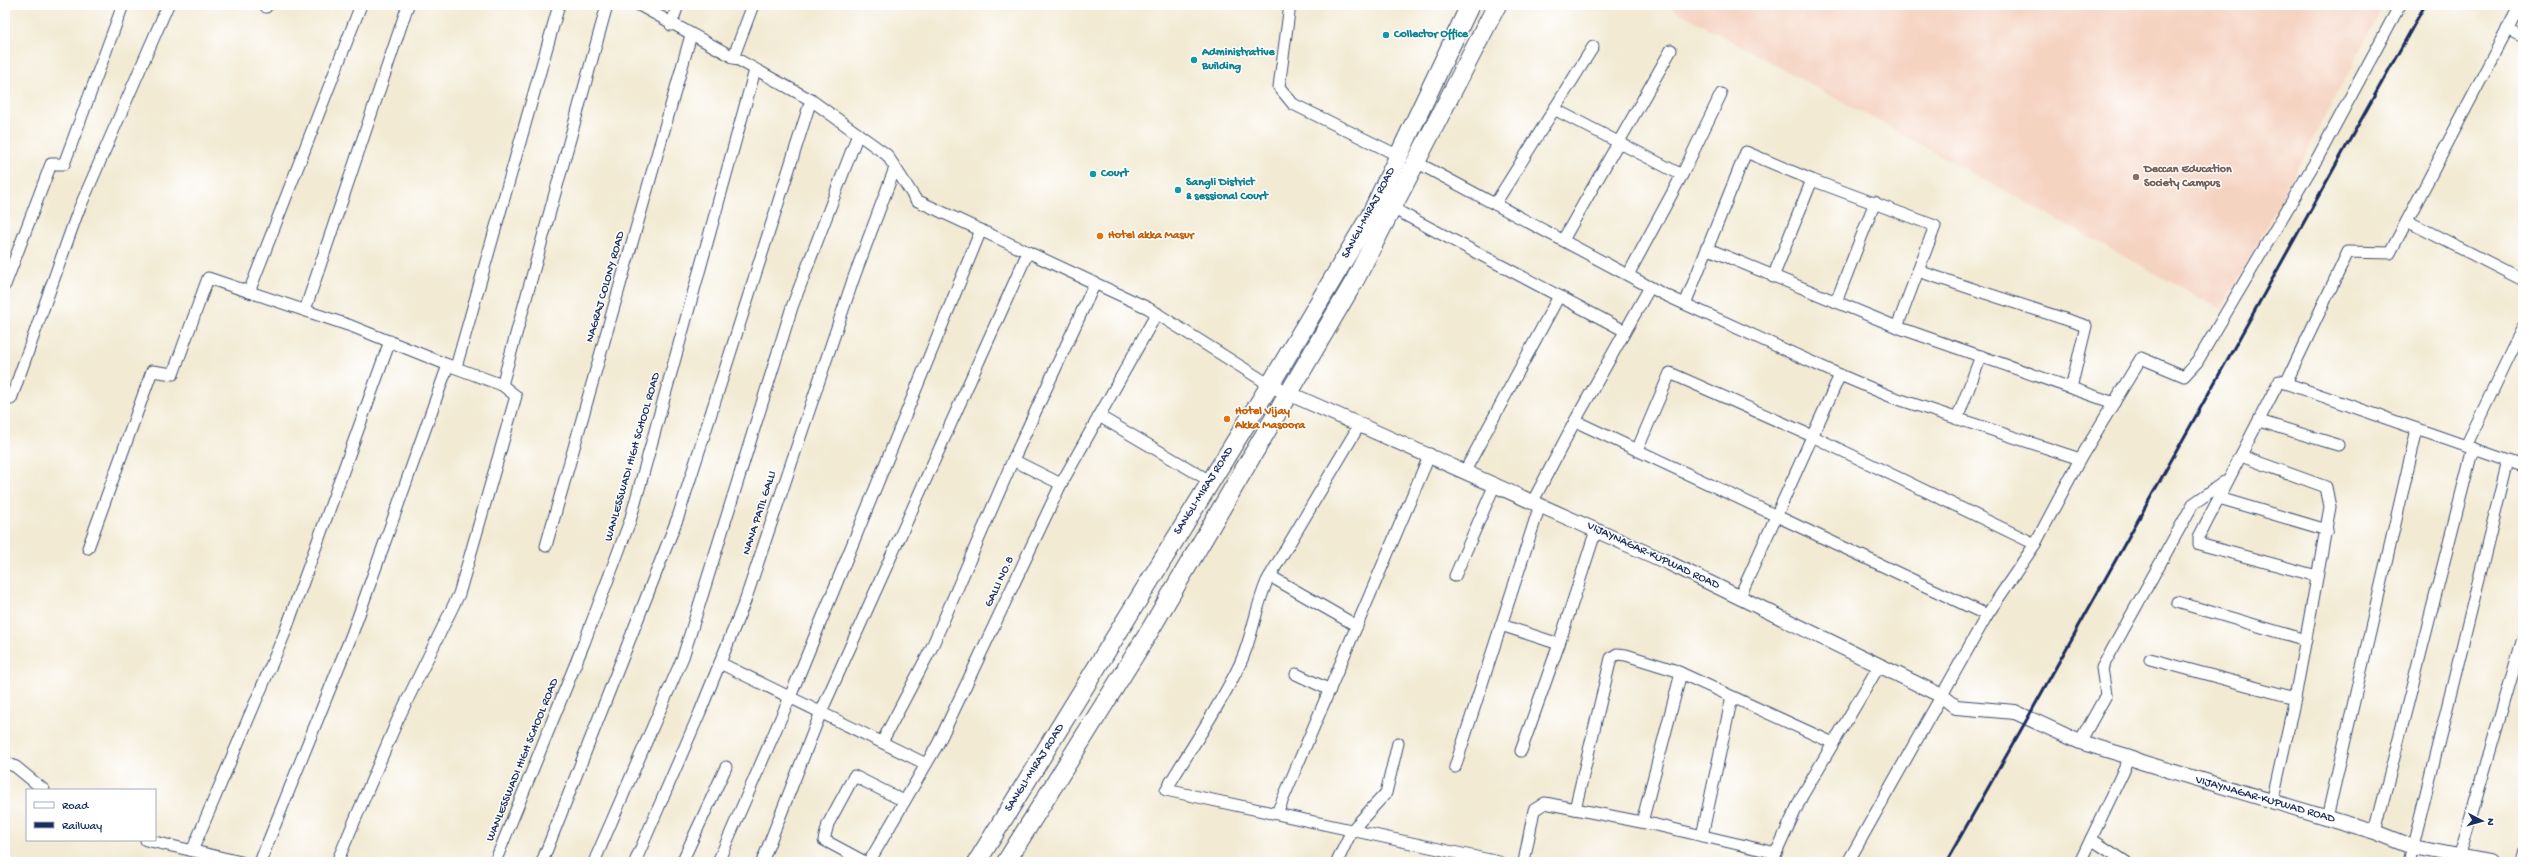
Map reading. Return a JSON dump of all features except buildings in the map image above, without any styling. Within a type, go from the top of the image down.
[{"type":"highway","name":"SANGLI-MIRAJ ROAD","points":[[977,862],[1270,385],[1370,216],[1470,5]]},
{"type":"highway","name":"SANGLI-MIRAJ ROAD","points":[[1006,862],[1146,637],[1355,280],[1498,5]]},
{"type":"street","points":[[5,284],[51,164],[64,164],[123,5]]},
{"type":"street","points":[[11,399],[77,214],[168,5]]},
{"type":"street","points":[[249,292],[361,5]]},
{"type":"street","points":[[305,310],[408,5]]},
{"type":"street","points":[[260,862],[352,634],[452,366],[558,5]]},
{"type":"street","points":[[502,385],[607,5]]},
{"type":"street","points":[[639,5],[671,25],[810,100],[887,155],[916,200],[1157,313],[1270,385]]},
{"type":"street","points":[[671,25],[678,5]]},
{"type":"street","points":[[733,58],[753,5]]},
{"type":"street","points":[[1290,5],[1279,87],[1293,104],[1399,156]]},
{"type":"street","points":[[1848,862],[1987,615],[2035,544],[2080,459],[2141,358],[2184,376],[2197,362],[2318,157],[2400,5]]},
{"type":"street","points":[[2286,383],[2348,252],[2390,253],[2520,5]]},
{"type":"street","points":[[2507,30],[2523,37]]},
{"type":"street","name":"NAGRAJ COLONY ROAD","points":[[546,546],[691,35]]},
{"type":"street","points":[[1495,204],[1593,47]]},
{"type":"street","points":[[1563,240],[1671,50]]},
{"type":"street","name":"WANLESSWADI HIGH SCHOOL ROAD","points":[[495,862],[584,643],[630,521],[755,70]]},
{"type":"street","points":[[1628,275],[1682,175],[1721,94]]},
{"type":"street","points":[[542,862],[678,517],[810,100]]},
{"type":"street","points":[[1554,109],[1682,175]]},
{"type":"street","points":[[594,862],[683,657],[792,306],[858,134]]},
{"type":"street","points":[[1684,304],[1746,152],[1812,180],[1875,202],[1935,226],[1897,327]]},
{"type":"street","points":[[1416,162],[1650,287],[1840,375],[1892,397],[2080,459]]},
{"type":"street","name":"NANA PATIL GALLI","points":[[635,862],[720,663],[745,600],[854,277],[895,168]]},
{"type":"street","points":[[1773,277],[1812,180]]},
{"type":"street","points":[[1836,302],[1875,202]]},
{"type":"street","points":[[1392,208],[1626,331]]},
{"type":"street","points":[[2407,222],[2523,280]]},
{"type":"street","points":[[718,862],[790,697],[981,230]]},
{"type":"street","points":[[1706,248],[1897,327],[2114,403]]},
{"type":"street","points":[[762,862],[821,712],[1028,252]]},
{"type":"street","points":[[1918,270],[2086,326],[2071,388]]},
{"type":"street","points":[[88,548],[152,371],[173,374],[208,278],[305,310],[390,341],[502,385],[516,396],[459,594],[398,719],[336,862]]},
{"type":"street","points":[[882,742],[931,649],[1013,460],[1095,283]]},
{"type":"street","points":[[1455,767],[1501,625],[1536,503],[1575,421],[1650,287]]},
{"type":"street","points":[[1465,471],[1559,296]]},
{"type":"street","name":"GALLI NO.8","points":[[869,862],[941,737],[1061,484],[1157,313]]},
{"type":"street","points":[[2375,832],[2469,447],[2523,327]]},
{"type":"street","points":[[192,851],[284,635],[390,341]]},
{"type":"street","points":[[1956,419],[1981,356]]},
{"type":"street","points":[[1638,448],[1670,373],[1812,436],[2035,544]]},
{"type":"street","points":[[1740,596],[1840,375]]},
{"type":"street","points":[[2317,576],[2199,544],[2199,537],[2280,381],[2523,466]]},
{"type":"street","name":"VIJAYNAGAR-KUPWAD ROAD","points":[[1270,385],[1430,454],[1740,596],[1942,696],[1956,707],[2015,712],[2043,727],[2080,742],[2130,757],[2141,762],[2272,803],[2375,832],[2413,847],[2460,854],[2490,862]]},
{"type":"street","points":[[1099,416],[1210,481]]},
{"type":"street","points":[[1575,421],[1638,448],[1987,615]]},
{"type":"street","points":[[2259,421],[2338,445]]},
{"type":"street","points":[[1360,424],[1270,576],[1256,607],[1253,634],[1239,665],[1166,790],[1499,862]]},
{"type":"street","points":[[2327,818],[2418,429]]},
{"type":"street","points":[[1277,814],[1430,454]]},
{"type":"street","points":[[2241,456],[2326,487],[2330,507],[2295,698],[2272,803]]},
{"type":"street","points":[[1013,460],[1061,484]]},
{"type":"street","points":[[2409,862],[2508,461]]},
{"type":"street","points":[[2080,742],[2106,695],[2102,668],[2193,504],[2229,479]]},
{"type":"street","points":[[1455,576],[1495,484]]},
{"type":"street","points":[[2219,498],[2327,530]]},
{"type":"street","points":[[1521,751],[1559,644],[1596,530]]},
{"type":"street","points":[[1270,576],[1357,626]]},
{"type":"street","points":[[2177,602],[2306,640]]},
{"type":"street","points":[[1501,625],[1559,644]]},
{"type":"street","points":[[2460,854],[2523,638]]},
{"type":"street","points":[[1575,809],[1611,658],[1617,654],[1626,655],[1681,673],[1833,744]]},
{"type":"street","points":[[2150,659],[2295,698]]},
{"type":"street","points":[[720,663],[926,764]]},
{"type":"street","points":[[1524,862],[1534,810],[1545,803],[1642,822],[1702,836],[1774,857],[1802,796],[1879,666]]},
{"type":"street","points":[[1642,822],[1681,673]]},
{"type":"street","points":[[1296,674],[1330,690]]},
{"type":"street","points":[[1702,836],[1732,697]]},
{"type":"street","points":[[1337,862],[1352,830],[1386,793],[1398,743]]},
{"type":"street","points":[[2080,862],[2130,757]]},
{"type":"street","points":[[5,762],[16,767],[43,789]]},
{"type":"street","points":[[682,862],[726,767]]},
{"type":"street","points":[[865,862],[824,840],[828,824],[854,776],[904,801]]},
{"type":"street","points":[[2091,838],[2126,862]]},
{"type":"street","points":[[150,841],[241,862]]},
{"type":"street","points":[[2520,862],[2523,851]]},
{"type":"shaded area","name":"Deccan Education Society Campus","points":[[1666,5],[2384,5],[2222,310]]},
{"type":"railway","points":[[1946,862],[2425,5]]},
{"type":"place","name":"Collector Office","points":[[1386,35]]},
{"type":"place","name":"Administrative Building","points":[[1194,60]]},
{"type":"place","name":"Court","points":[[1093,174]]},
{"type":"place","name":"Deccan Education Society Campus","points":[[2136,177]]},
{"type":"place","name":"Sangli District & sessional Court","points":[[1178,190]]},
{"type":"place","name":"Hotel akka Masur","points":[[1100,236]]},
{"type":"place","name":"Hotel Vijay Akka Masoora","points":[[1227,419]]}]
